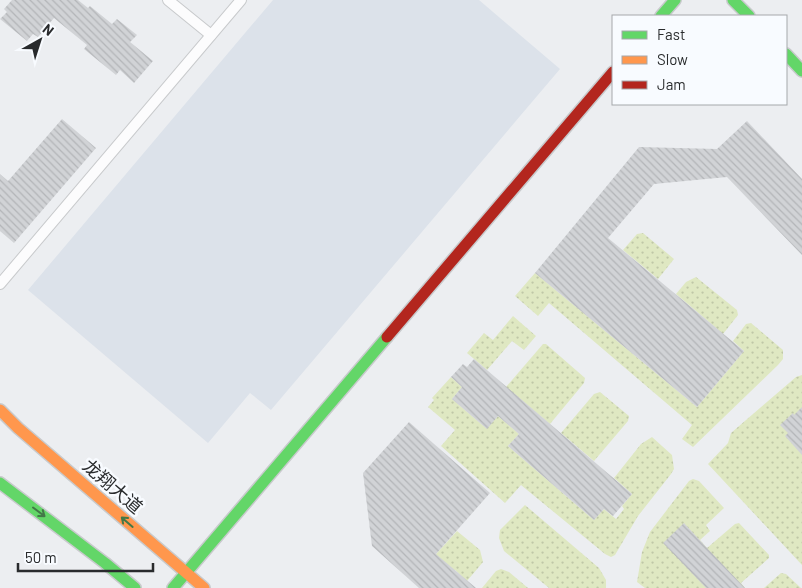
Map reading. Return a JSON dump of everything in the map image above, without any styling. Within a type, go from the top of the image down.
[{"type":"street","points":[[662,15],[674,0]]},
{"type":"street","points":[[734,0],[748,15]]},
{"type":"street","points":[[787,55],[802,71]]},
{"type":"street","points":[[173,588],[612,73]]},
{"type":"street","name":"龙翔大道","points":[[0,410],[18,428],[204,588]]},
{"type":"street","points":[[0,482],[135,588]]},
{"type":"lane","points":[[168,0],[211,35]]},
{"type":"lane","points":[[0,284],[241,0]]},
{"type":"shaded area","points":[[273,0],[479,0],[560,69],[271,410],[250,393],[208,443],[28,290]]},
{"type":"green space","points":[[643,233],[674,259],[658,279],[623,250],[637,234]]},
{"type":"green space","points":[[535,273],[697,407],[744,351],[733,341],[746,324],[751,323],[783,350],[783,359],[693,447],[682,439],[692,425],[549,303],[538,316],[515,296]]},
{"type":"green space","points":[[696,277],[737,310],[738,315],[723,334],[676,294],[686,282]]},
{"type":"green space","points":[[513,316],[536,336],[524,350],[512,341],[487,370],[467,353],[484,333],[493,340]]},
{"type":"green space","points":[[543,344],[546,344],[585,378],[584,383],[550,424],[506,387]]},
{"type":"green space","points":[[802,375],[802,565],[708,464],[728,443],[731,433],[796,377]]},
{"type":"green space","points":[[451,377],[462,387],[452,399],[486,428],[498,416],[519,434],[508,446],[594,520],[604,509],[616,519],[624,509],[622,506],[632,494],[614,478],[641,444],[652,437],[672,455],[674,469],[638,516],[615,555],[611,557],[605,554],[521,485],[505,503],[441,446],[455,430],[428,407],[434,400],[432,398]]},
{"type":"green space","points":[[600,392],[629,416],[628,421],[594,461],[561,433],[594,394]]},
{"type":"green space","points":[[693,479],[699,481],[724,508],[706,525],[710,531],[700,540],[707,548],[735,524],[739,523],[769,555],[769,558],[741,583],[745,588],[645,588],[637,582],[642,552],[650,532],[689,481]]},
{"type":"green space","points":[[525,505],[599,568],[606,580],[606,588],[549,588],[504,551],[499,538],[500,530]]},
{"type":"green space","points":[[457,531],[480,550],[483,562],[467,581],[455,570],[447,578],[416,576]]},
{"type":"green space","points":[[501,569],[509,572],[528,588],[482,588],[496,571]]},
{"type":"green space","points":[[781,573],[786,574],[801,588],[764,588]]},
{"type":"building","points":[[12,0],[78,0],[88,8],[90,6],[112,24],[117,19],[137,35],[130,42],[153,61],[134,83],[120,70],[116,75],[84,49],[87,45],[54,18],[38,37],[33,34],[27,41],[0,19],[7,12],[4,9]]},
{"type":"building","points":[[62,119],[96,148],[14,243],[0,231],[0,174],[8,181]]},
{"type":"building","points":[[747,121],[802,179],[802,255],[727,177],[654,184],[608,238],[744,351],[697,407],[535,273],[639,147],[717,149]]},
{"type":"building","points":[[474,359],[632,494],[613,516],[604,509],[594,520],[508,446],[519,434],[498,416],[487,429],[452,399],[462,387],[451,377],[463,364],[467,367]]},
{"type":"building","points":[[802,407],[802,455],[785,436],[788,433],[780,425]]},
{"type":"building","points":[[409,422],[490,493],[436,554],[476,588],[419,588],[372,546],[363,473]]},
{"type":"building","points":[[684,523],[745,588],[706,588],[663,543]]},
{"type":"traffic: fast","points":[[662,15],[675,0]]},
{"type":"traffic: fast","points":[[733,0],[748,15]]},
{"type":"traffic: fast","points":[[787,55],[802,71]]},
{"type":"traffic: fast","points":[[173,588],[387,337]]},
{"type":"traffic: fast","points":[[0,483],[135,588]]},
{"type":"traffic: slow","points":[[0,410],[18,428],[204,588]]},
{"type":"traffic: jam","points":[[387,337],[612,73]]}]
